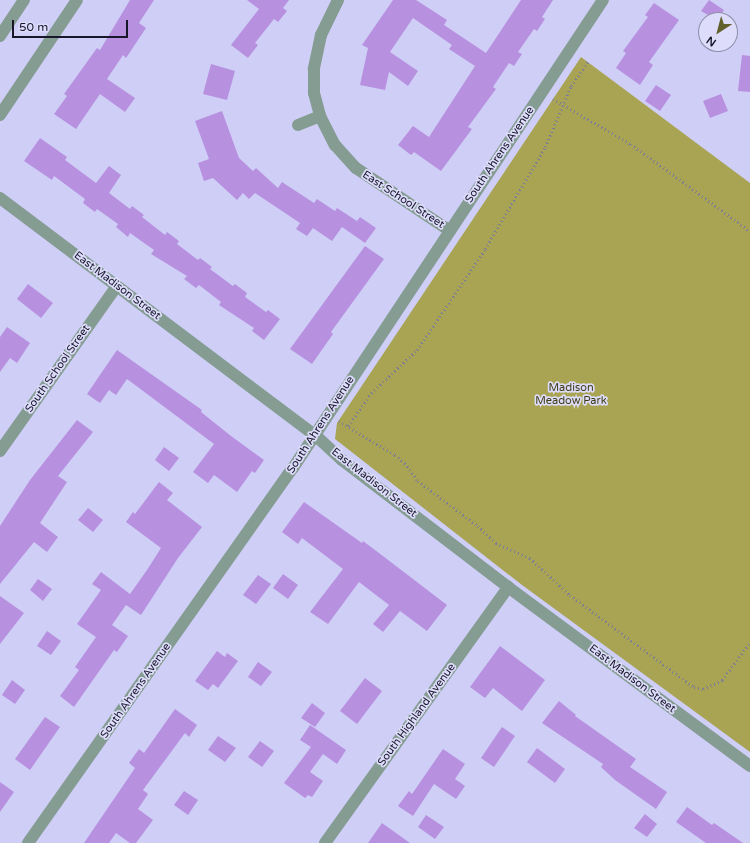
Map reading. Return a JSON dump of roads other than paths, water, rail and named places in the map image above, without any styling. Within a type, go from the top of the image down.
[{"type":"street","points":[[0,36],[24,0]]},
{"type":"street","points":[[0,115],[77,0]]},
{"type":"street","name":"East School Street","points":[[338,0],[321,35],[316,62],[314,93],[320,116],[335,145],[356,168],[450,231]]},
{"type":"street","name":"South Ahrens Avenue","points":[[28,843],[315,435],[603,0]]},
{"type":"street","points":[[298,125],[320,116]]},
{"type":"street","name":"East Madison Street","points":[[0,198],[315,435],[342,460],[508,587],[750,766]]},
{"type":"street","name":"South School Street","points":[[0,451],[117,286]]},
{"type":"street","name":"South Highland Avenue","points":[[325,843],[508,587]]},
{"type":"park label","name":"Madison Meadow Park","points":[[571,395]]}]
